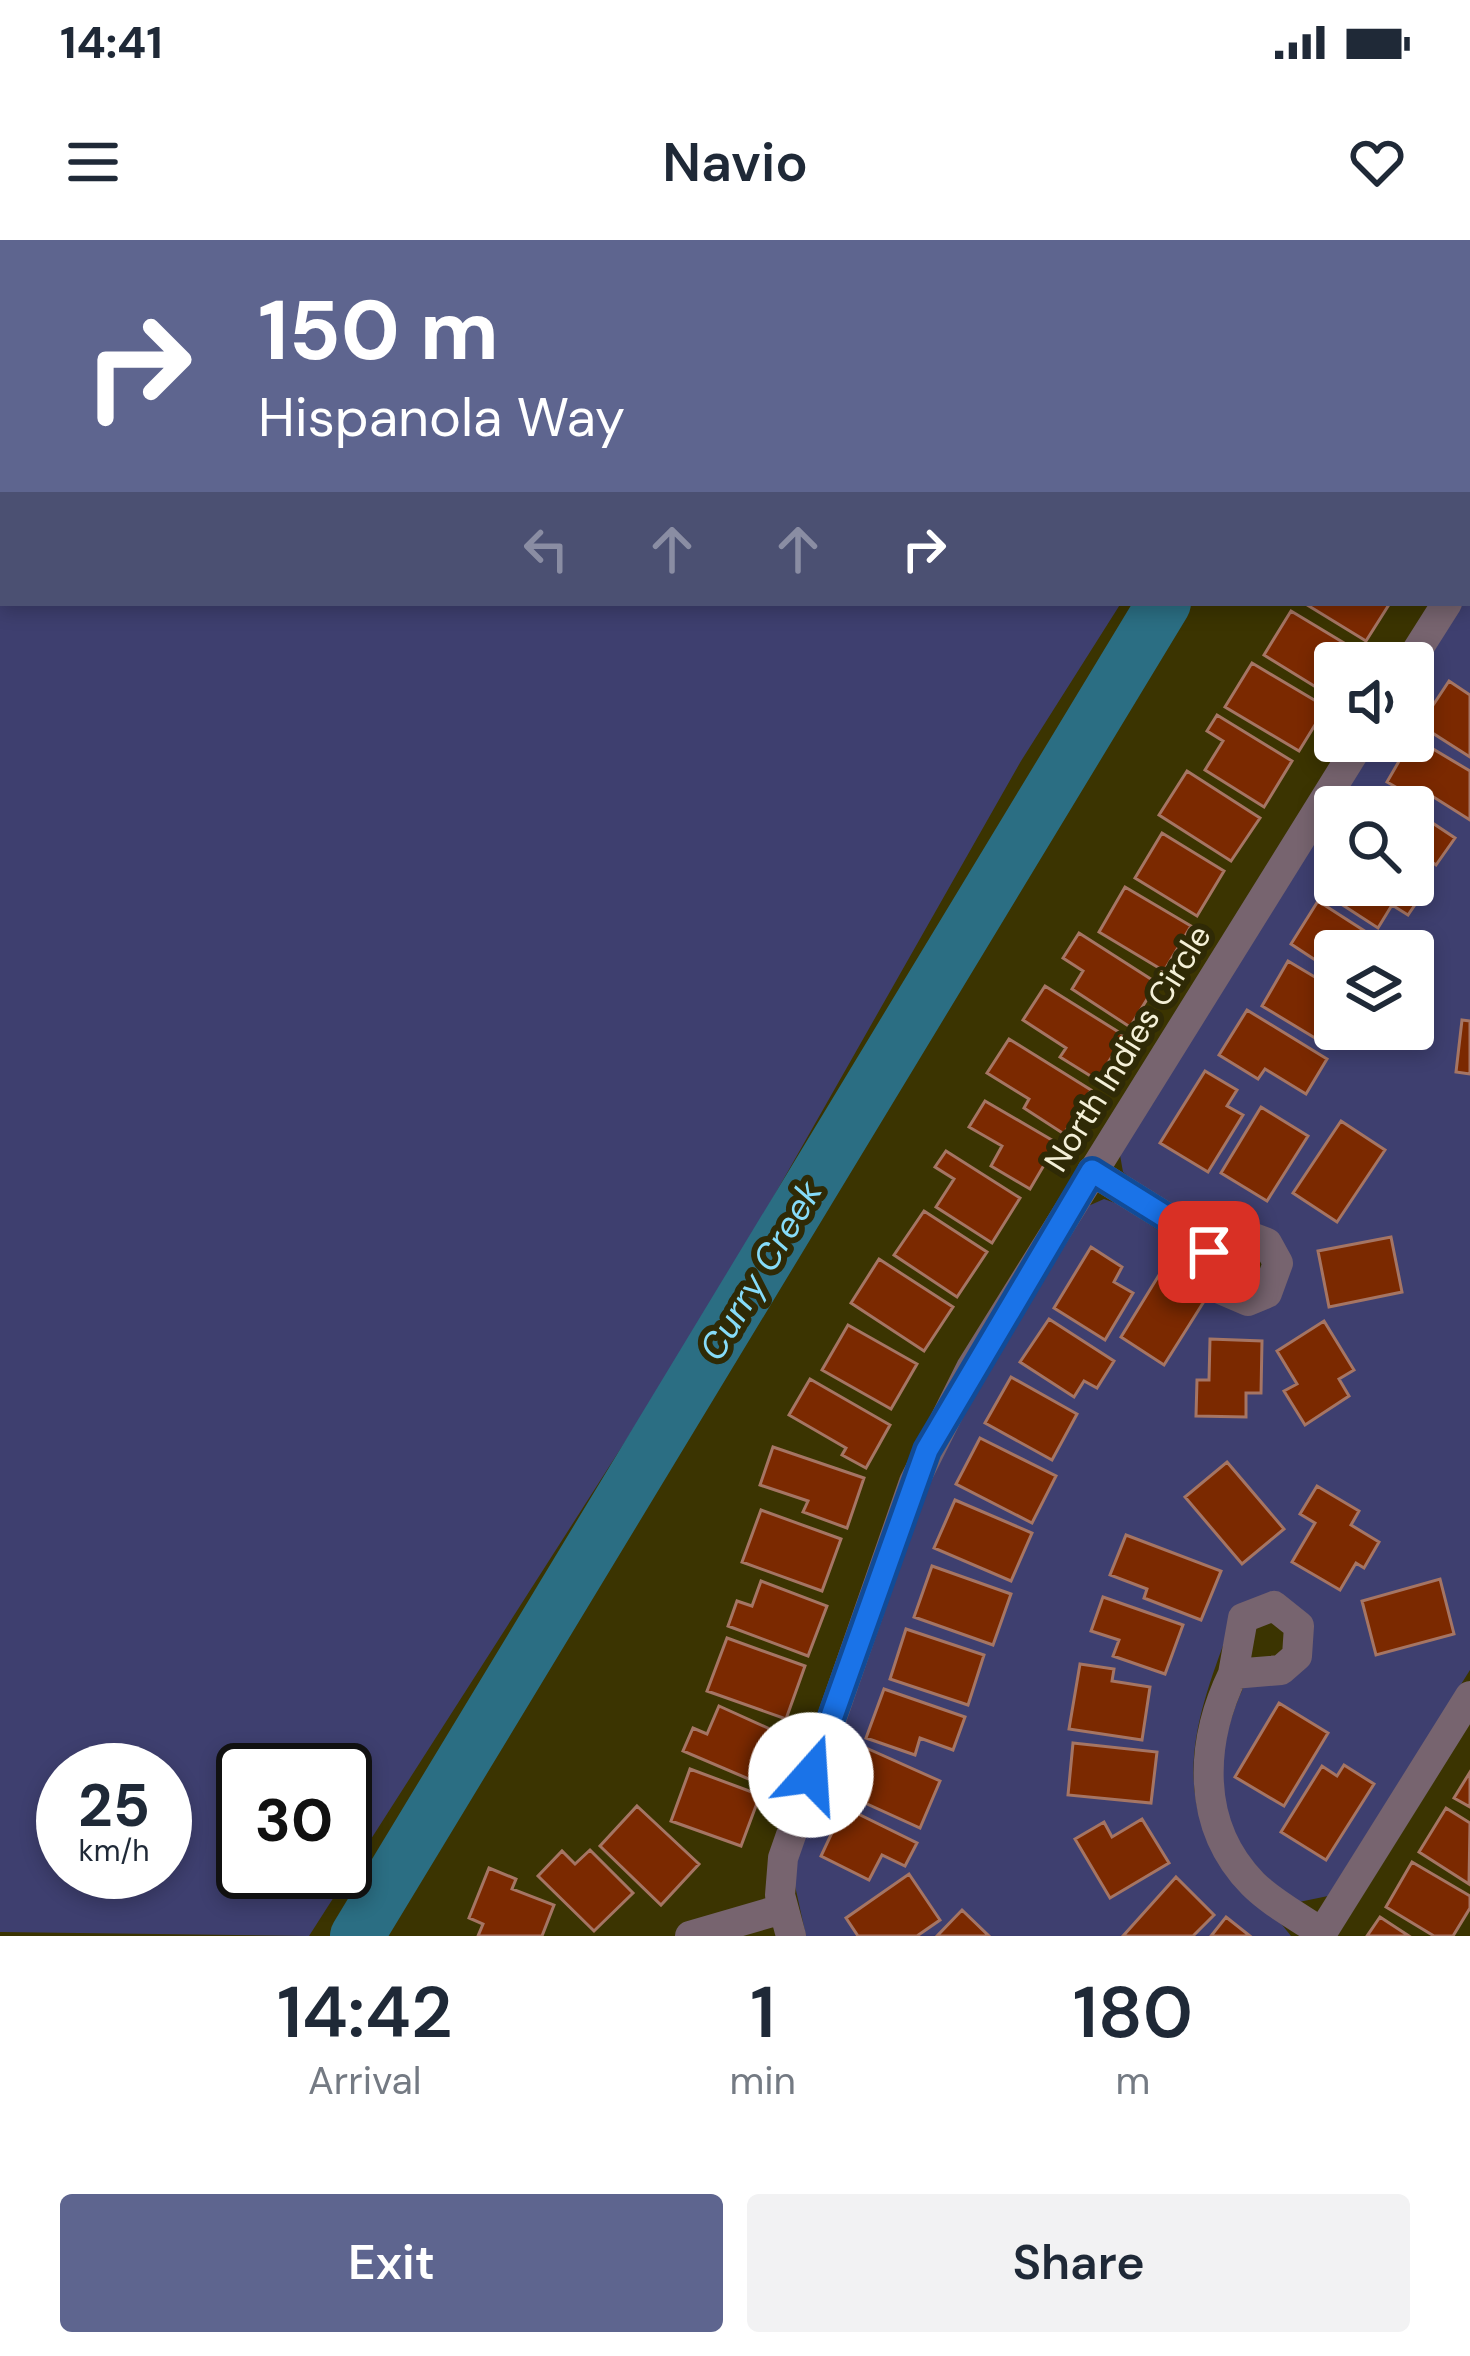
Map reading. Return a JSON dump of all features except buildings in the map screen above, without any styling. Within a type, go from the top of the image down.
[{"type":"street","points":[[1422,642],[1445,606]]},
{"type":"street","name":"North Indies Circle","points":[[787,1923],[783,1858],[927,1450],[1092,1171],[1348,762]]},
{"type":"street","points":[[1092,1171],[1201,1239]]},
{"type":"street","points":[[1233,1674],[1209,1738],[1207,1775],[1213,1810],[1227,1846],[1253,1884],[1321,1934],[1470,1696]]},
{"type":"street","points":[[690,1936],[787,1923]]},
{"type":"shaded area","points":[[0,606],[1119,606],[1021,761],[708,1312],[372,1837],[372,1743],[216,1743],[216,1899],[333,1899],[309,1936],[0,1932]]},
{"type":"shaded area","points":[[1460,606],[1470,606],[1470,1670],[1328,1896],[1299,1902],[1271,1881],[1234,1832],[1222,1776],[1232,1715],[1245,1684],[1285,1679],[1290,1601],[1228,1632],[1198,1727],[1196,1800],[1202,1825],[1291,1936],[806,1936],[792,1872],[916,1507],[974,1390],[1086,1207],[1104,1199],[1118,1204],[1193,1253],[1228,1306],[1289,1261],[1215,1230],[1133,1180],[1123,1172],[1120,1155],[1314,841],[1314,906],[1434,906],[1434,786],[1348,786],[1363,762],[1434,762],[1434,648]]},
{"type":"waterway","name":"Curry Creek","points":[[357,1936],[1162,606]]},
{"type":"route","points":[[811,1775],[927,1450],[971,1368],[1092,1171],[1201,1239],[1209,1252]]}]
